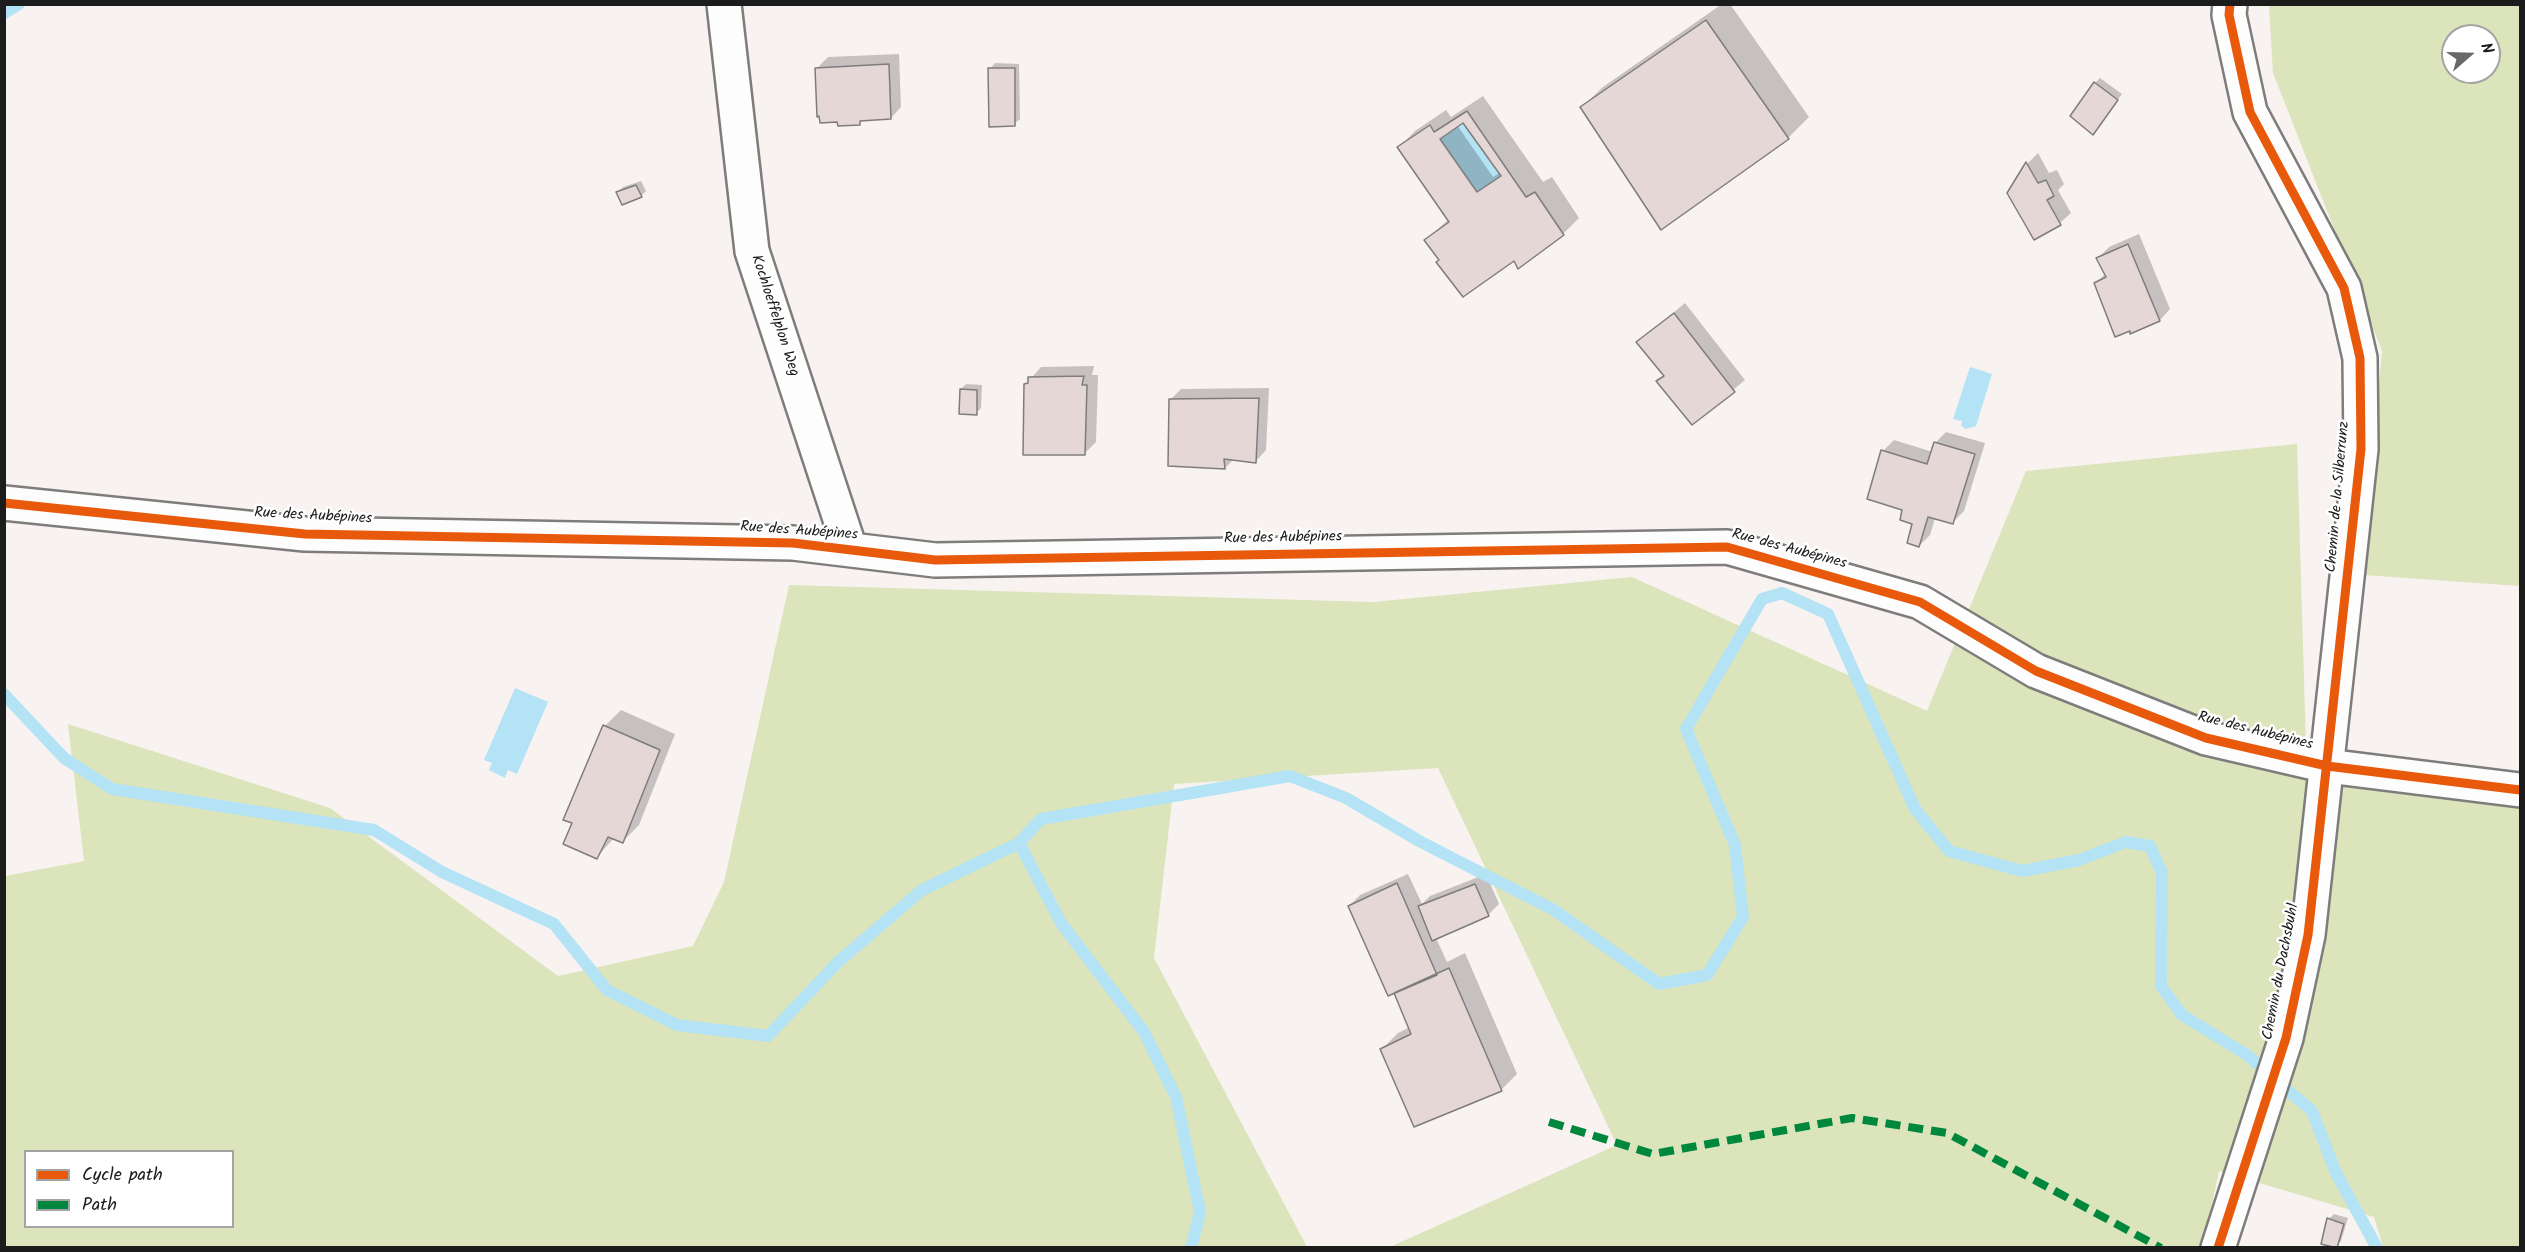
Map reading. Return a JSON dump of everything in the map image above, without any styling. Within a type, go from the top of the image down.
[{"type":"street","name":"Kochloeffelplon Weg","points":[[724,4],[752,250],[850,549]]},
{"type":"street","name":"Chemin de la Silberrunz","points":[[2230,4],[2229,15],[2250,112],[2344,288],[2360,358],[2361,449],[2327,766]]},
{"type":"street","name":"Rue des Aubépines","points":[[4,503],[305,534],[793,543],[935,560],[1727,547],[1920,602],[2036,671],[2206,738],[2327,766],[2520,790]]},
{"type":"street","name":"Chemin du Dachsbuhl","points":[[2218,1248],[2286,1038],[2308,935],[2327,766]]},
{"type":"green space","points":[[2269,5],[2520,5],[2520,586],[2364,575],[2382,351],[2273,73]]},
{"type":"green space","points":[[2297,444],[2306,747],[2520,775],[2520,1247],[2383,1247],[2374,1217],[2219,1171],[2203,1247],[1390,1247],[1617,1145],[1438,768],[1174,784],[1154,958],[1307,1247],[5,1248],[5,876],[84,861],[68,724],[330,808],[558,976],[693,946],[724,882],[789,585],[1373,602],[1632,577],[1927,711],[2026,471]]},
{"type":"water","points":[[1463,123],[1501,176],[1477,192],[1440,139]]},
{"type":"water","points":[[1970,367],[1992,374],[1976,426],[1966,429],[1961,426],[1962,421],[1953,419]]},
{"type":"water","points":[[515,688],[548,702],[517,774],[508,770],[505,778],[489,770],[492,763],[484,760]]},
{"type":"building","points":[[1706,20],[1789,139],[1661,230],[1580,107]]},
{"type":"building","points":[[889,64],[891,119],[860,121],[860,125],[838,126],[837,122],[820,123],[819,116],[817,117],[815,68]]},
{"type":"building","points":[[988,68],[1015,68],[1015,126],[989,127]]},
{"type":"building","points":[[2094,82],[2118,100],[2093,135],[2070,116]]},
{"type":"building","points":[[1467,111],[1526,197],[1535,192],[1564,235],[1518,269],[1514,261],[1463,297],[1436,262],[1439,260],[1424,240],[1449,222],[1397,147],[1430,125],[1434,132]],"holes":[[[1463,123],[1501,176],[1477,192],[1440,139]]]},
{"type":"building","points":[[2026,162],[2038,183],[2046,180],[2054,196],[2047,200],[2061,225],[2034,240],[2007,193]]},
{"type":"building","points":[[636,185],[642,197],[622,205],[616,192]]},
{"type":"building","points":[[2128,244],[2160,321],[2130,334],[2130,331],[2115,337],[2094,283],[2106,277],[2096,258]]},
{"type":"building","points":[[1674,313],[1735,392],[1692,425],[1656,381],[1664,376],[1636,342]]},
{"type":"building","points":[[1084,376],[1082,385],[1087,385],[1085,455],[1023,455],[1024,384],[1028,383],[1028,377]]},
{"type":"building","points":[[960,389],[977,390],[977,415],[959,414]]},
{"type":"building","points":[[1259,398],[1256,463],[1224,459],[1225,469],[1168,466],[1169,399]]},
{"type":"building","points":[[1934,442],[1975,454],[1953,524],[1928,517],[1919,547],[1907,543],[1912,524],[1900,520],[1902,510],[1867,499],[1881,450],[1927,464]]},
{"type":"building","points":[[603,725],[660,750],[623,843],[608,837],[597,859],[563,844],[572,823],[563,820]]},
{"type":"building","points":[[1397,883],[1437,975],[1388,996],[1348,906]]},
{"type":"building","points":[[1475,884],[1489,916],[1432,941],[1418,906]]},
{"type":"building","points":[[1449,968],[1502,1091],[1414,1127],[1380,1049],[1411,1034],[1394,993]]},
{"type":"building","points":[[2327,1218],[2344,1224],[2337,1248],[2321,1244]]},
{"type":"waterway","points":[[4,13],[19,4]]},
{"type":"waterway","points":[[1191,1248],[1200,1212],[1176,1097],[1144,1032],[1061,923],[1019,843],[1041,819],[1290,776],[1346,798],[1421,842],[1554,910],[1659,984],[1707,975],[1743,917],[1735,845],[1686,729],[1762,599],[1782,593],[1828,614],[1915,809],[1949,851],[2022,871],[2079,860],[2126,842],[2150,846],[2162,873],[2161,986],[2182,1015],[2247,1055],[2312,1111],[2336,1173],[2377,1248]]},
{"type":"waterway","points":[[4,694],[64,758],[112,789],[374,830],[442,872],[554,924],[607,990],[677,1025],[768,1036],[838,962],[922,890],[1019,843]]},
{"type":"marked path","points":[[1549,1122],[1653,1154],[1852,1118],[1947,1133],[2161,1248]]},
{"type":"cycle path","points":[[2218,1248],[2286,1038],[2308,935],[2361,449],[2360,358],[2344,288],[2250,112],[2229,15],[2230,4]]},
{"type":"cycle path","points":[[4,503],[305,534],[793,543],[935,560],[1727,547],[1920,602],[2036,671],[2206,738],[2327,766],[2520,790]]}]
